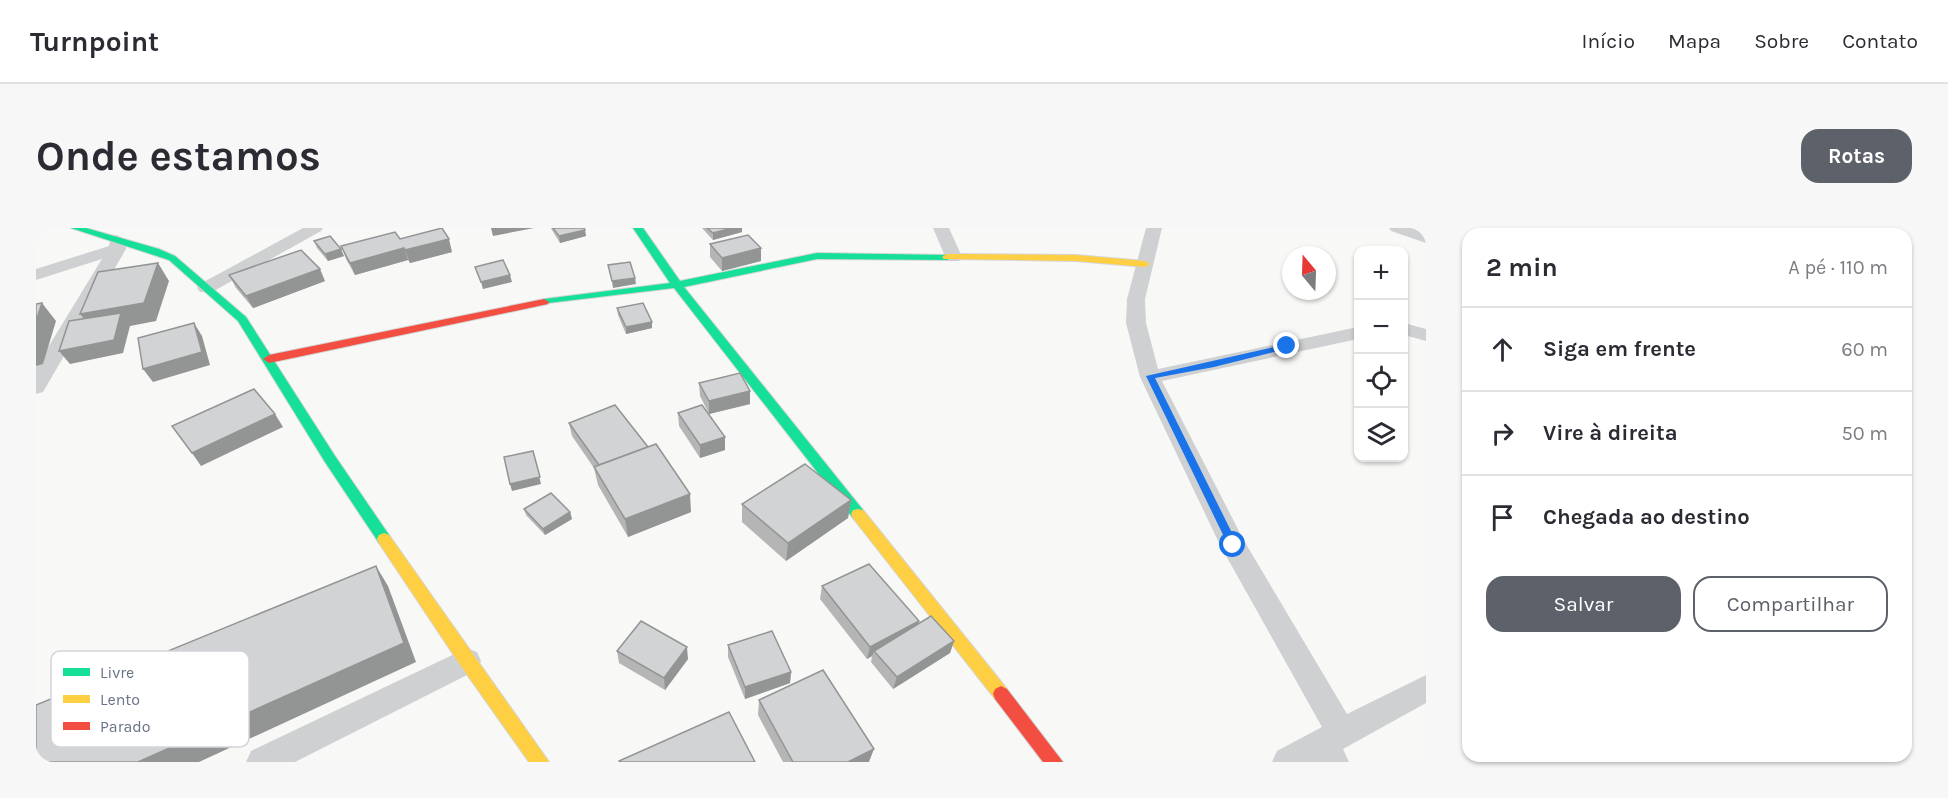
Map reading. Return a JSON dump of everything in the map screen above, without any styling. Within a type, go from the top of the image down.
[{"type":"street","points":[[76,228],[117,244],[172,258],[242,319],[330,459],[467,662],[540,762]]},
{"type":"street","points":[[206,288],[315,228]]},
{"type":"street","points":[[638,228],[677,285],[1054,762]]},
{"type":"street","points":[[941,228],[953,257]]},
{"type":"street","points":[[1154,228],[1136,299],[1136,323],[1150,376],[1233,545],[1294,648],[1332,746]]},
{"type":"street","points":[[1397,228],[1426,238]]},
{"type":"street","points":[[36,275],[117,244]]},
{"type":"street","points":[[36,387],[117,244]]},
{"type":"street","points":[[269,359],[525,304],[677,285],[818,256],[1076,258],[1144,264]]},
{"type":"street","points":[[1408,330],[1426,335]]},
{"type":"street","points":[[1150,376],[1354,334]]},
{"type":"street","points":[[262,762],[467,662]]},
{"type":"street","points":[[1288,762],[1332,746],[1426,688]]},
{"type":"building","points":[[442,228],[449,239],[405,250],[404,248],[350,263],[341,246],[395,232],[400,239]]},
{"type":"building","points":[[553,228],[584,228],[585,230],[559,236]]},
{"type":"building","points":[[707,228],[732,228],[713,233]]},
{"type":"building","points":[[748,235],[761,248],[722,258],[710,244]]},
{"type":"building","points":[[330,236],[341,249],[325,254],[314,241]]},
{"type":"building","points":[[301,250],[320,269],[246,296],[229,275]]},
{"type":"building","points":[[503,260],[510,275],[481,282],[475,267]]},
{"type":"building","points":[[630,262],[635,278],[612,281],[608,265]]},
{"type":"building","points":[[158,263],[144,303],[80,314],[98,272]]},
{"type":"building","points":[[42,303],[36,321],[36,304]]},
{"type":"building","points":[[643,303],[652,322],[626,327],[617,308]]},
{"type":"building","points":[[121,313],[114,340],[59,351],[69,321]]},
{"type":"building","points":[[194,323],[202,352],[143,369],[138,338]]},
{"type":"building","points":[[740,373],[750,391],[709,401],[699,383]]},
{"type":"building","points":[[254,389],[275,414],[192,453],[172,426]]},
{"type":"building","points":[[615,405],[648,447],[599,465],[569,423]]},
{"type":"building","points":[[702,405],[725,437],[700,445],[678,413]]},
{"type":"building","points":[[656,444],[690,494],[625,519],[594,467]]},
{"type":"building","points":[[533,451],[540,477],[510,484],[504,457]]},
{"type":"building","points":[[805,464],[851,500],[788,543],[742,504]]},
{"type":"building","points":[[551,493],[570,512],[543,529],[524,509]]},
{"type":"building","points":[[869,564],[919,621],[870,647],[822,586]]},
{"type":"building","points":[[376,566],[404,643],[249,712],[249,651],[168,651]]},
{"type":"building","points":[[931,616],[954,641],[897,677],[874,651]]},
{"type":"building","points":[[641,621],[687,647],[664,678],[617,651]]},
{"type":"building","points":[[772,631],[791,672],[745,687],[728,645]]},
{"type":"building","points":[[823,670],[874,749],[848,762],[793,762],[759,700]]},
{"type":"building","points":[[51,699],[51,747],[172,747],[138,762],[36,762],[36,705]]},
{"type":"building","points":[[729,712],[755,762],[619,761]]},
{"type":"traffic: fast","points":[[76,228],[156,251],[172,258],[242,319],[330,459],[384,539]]},
{"type":"traffic: fast","points":[[638,228],[677,285],[858,514]]},
{"type":"traffic: fast","points":[[544,302],[677,285],[817,256],[947,257]]},
{"type":"traffic: slow","points":[[947,257],[1076,258],[1145,264]]},
{"type":"traffic: slow","points":[[858,514],[1001,694]]},
{"type":"traffic: slow","points":[[384,539],[467,661],[540,762]]},
{"type":"traffic: jam","points":[[269,359],[544,302]]},
{"type":"traffic: jam","points":[[1001,694],[1054,762]]},
{"type":"route","points":[[1233,545],[1150,376],[1214,365],[1287,346]]}]
